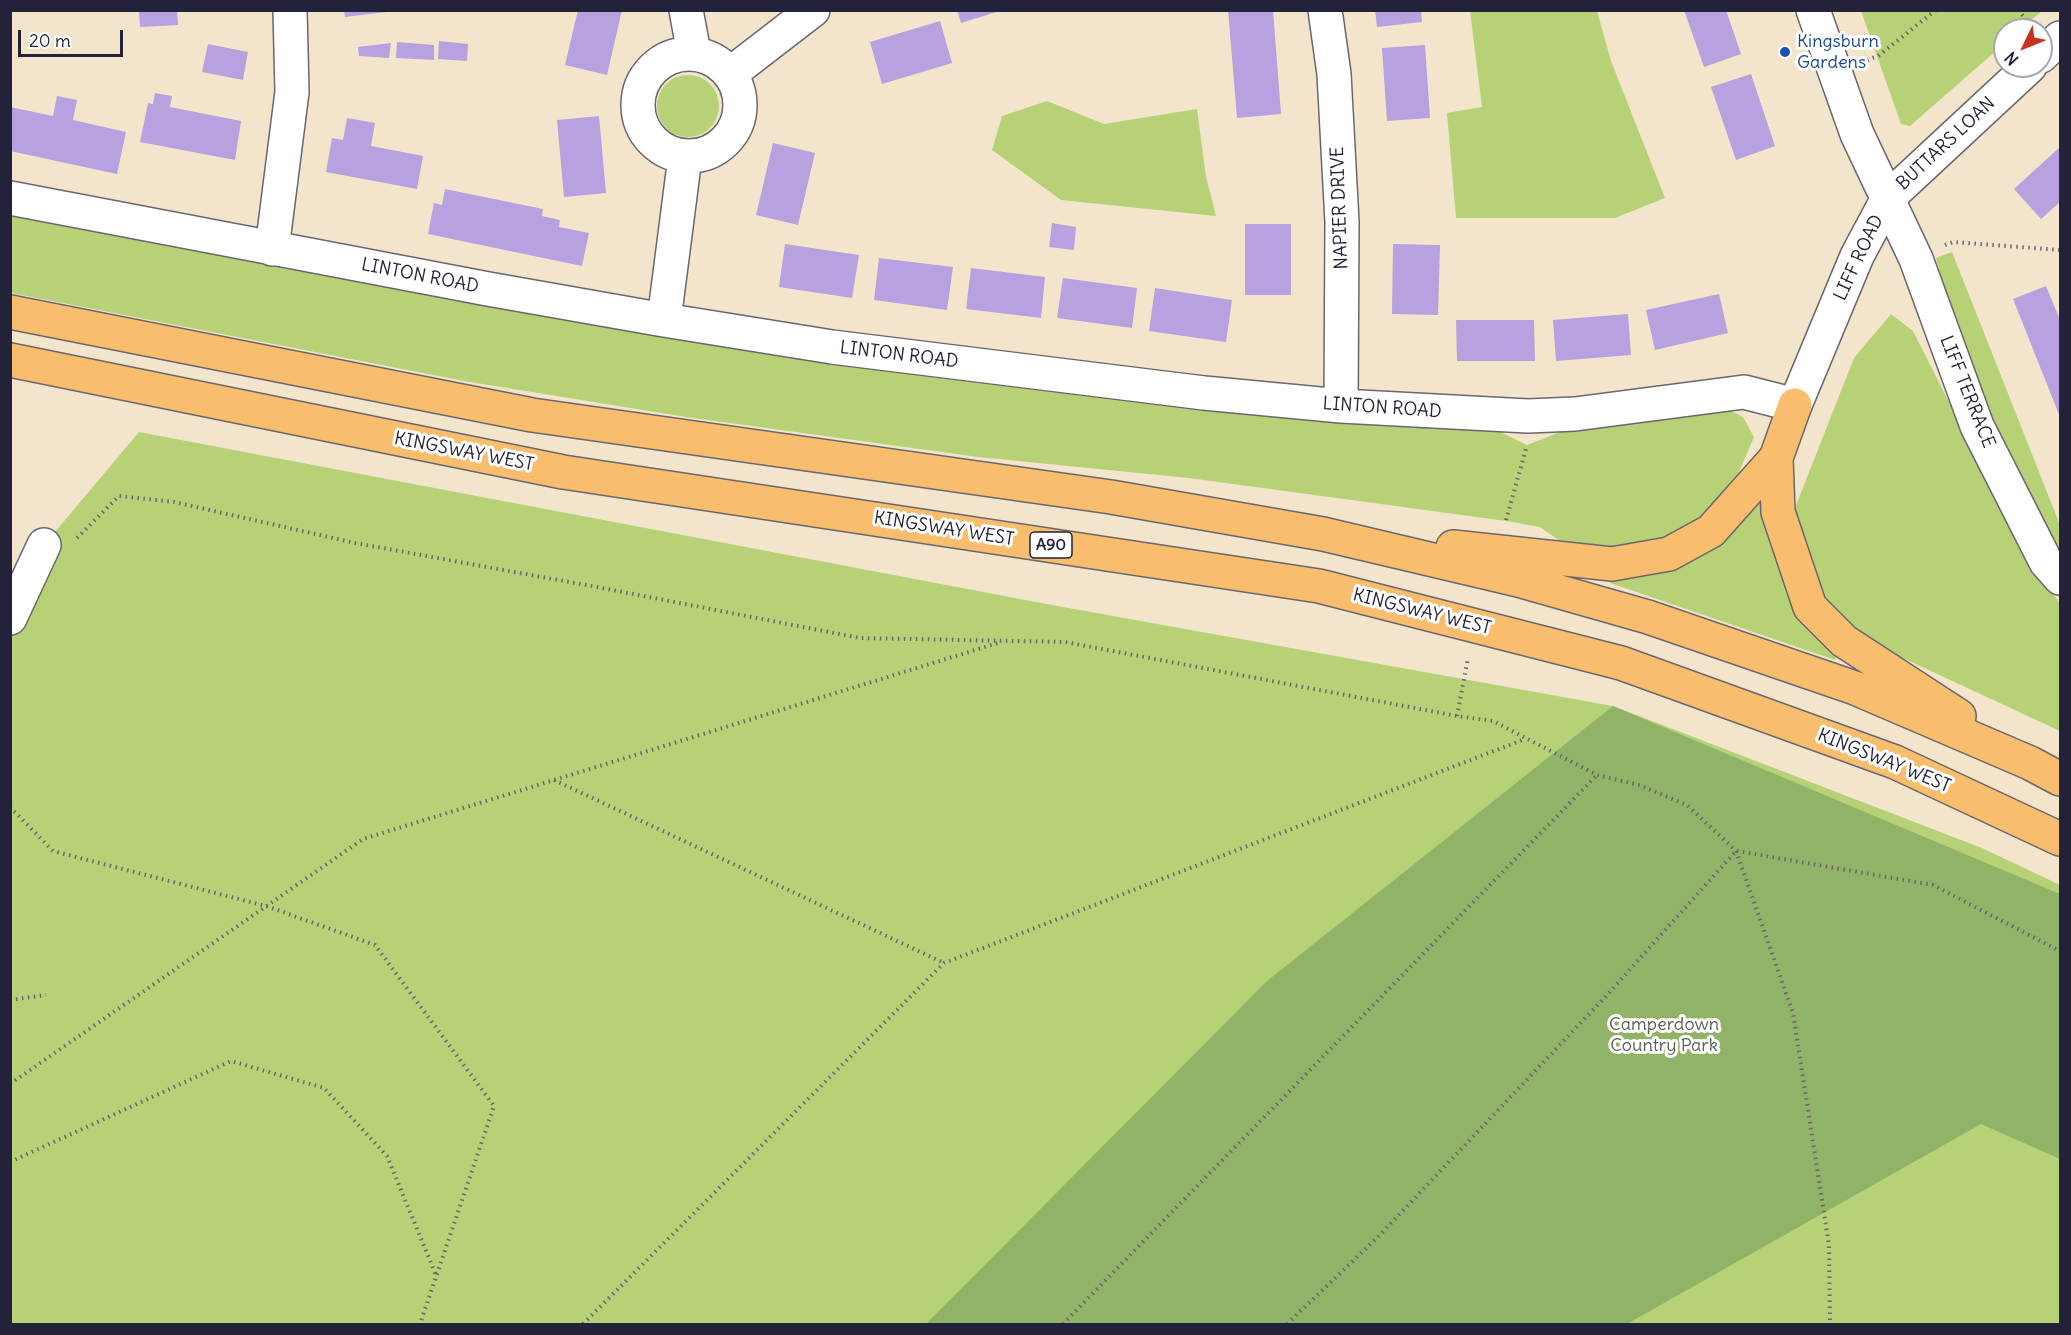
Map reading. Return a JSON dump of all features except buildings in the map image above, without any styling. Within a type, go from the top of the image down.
[{"type":"highway","points":[[10,312],[532,415],[1111,497],[1323,534],[1518,580],[1648,617],[1854,688],[2030,763],[2061,779]]},
{"type":"highway","name":"KINGSWAY WEST","points":[[10,360],[563,472],[1319,586],[1621,663],[1895,762],[2061,838]]},
{"type":"highway","points":[[1323,534],[1612,564],[1669,554],[1711,531],[1776,458],[1796,405]]},
{"type":"highway","points":[[1776,458],[1778,512],[1810,607],[1844,641],[2030,763]]},
{"type":"street","points":[[272,249],[292,92],[290,10]]},
{"type":"street","points":[[686,10],[694,53]]},
{"type":"street","points":[[730,74],[813,10]]},
{"type":"street","name":"NAPIER DRIVE","points":[[1325,10],[1334,74],[1342,222],[1341,406]]},
{"type":"street","name":"LIFF ROAD","points":[[1796,405],[1857,256],[1888,198],[1857,134],[1813,10]]},
{"type":"street","points":[[694,53],[721,63],[738,89],[741,106],[738,122],[730,137],[717,149],[702,156],[685,157],[665,151],[649,139],[639,121],[638,100],[643,81],[656,65],[673,56],[694,53]]},
{"type":"street","name":"BUTTARS LOAN","points":[[1888,198],[2017,78]]},
{"type":"street","points":[[664,320],[685,157]]},
{"type":"street","name":"LINTON ROAD","points":[[10,198],[272,249],[664,320],[843,348],[1204,393],[1341,406],[1528,416],[1575,414],[1744,392],[1796,405]]},
{"type":"street","name":"LIFF TERRACE","points":[[1888,198],[1916,259],[1977,426],[2046,562],[2061,578]]},
{"type":"street","points":[[10,618],[44,545]]},
{"type":"path","points":[[1835,71],[1878,56],[1936,10]]},
{"type":"path","points":[[1916,259],[1953,242],[2061,250]]},
{"type":"path","points":[[1506,521],[1527,445],[1528,416]]},
{"type":"path","points":[[44,545],[67,548],[119,496],[141,498],[174,502],[355,543],[860,638],[1065,642],[1493,722],[1597,775],[1639,785],[1687,805],[1736,851],[1793,1013],[1829,1245],[1830,1324]]},
{"type":"path","points":[[10,1084],[363,839],[1005,641]]},
{"type":"path","points":[[1457,716],[1468,654]]},
{"type":"path","points":[[583,1324],[944,963],[1526,739]]},
{"type":"path","points":[[1063,1324],[1597,775]]},
{"type":"path","points":[[554,780],[944,963]]},
{"type":"path","points":[[10,807],[53,851],[266,906],[375,945],[494,1106],[420,1324]]},
{"type":"path","points":[[1736,851],[1933,885],[2061,951]]},
{"type":"path","points":[[1287,1324],[1410,1204],[1607,995],[1736,851]]},
{"type":"path","points":[[10,1000],[46,995]]},
{"type":"path","points":[[10,1162],[231,1061],[324,1088],[387,1155],[437,1275]]},
{"type":"green space","points":[[1861,10],[2042,11],[2034,18],[1993,18],[1993,53],[1910,126],[1901,124]]},
{"type":"green space","points":[[1470,11],[1597,11],[1611,61],[1665,198],[1615,218],[1456,218],[1447,113],[1482,107]]},
{"type":"green space","points":[[688,75],[700,77],[710,84],[717,94],[719,106],[717,118],[710,128],[700,135],[688,137],[676,135],[666,128],[659,118],[657,106],[659,94],[666,84],[676,77]]},
{"type":"green space","points":[[1047,101],[1104,124],[1197,109],[1206,177],[1216,216],[1061,200],[992,150],[1002,116]]},
{"type":"green space","points":[[10,214],[706,343],[1033,389],[1379,426],[1498,431],[1527,445],[1565,430],[1725,408],[1743,417],[1754,437],[1731,491],[1704,523],[1666,545],[1611,552],[1560,541],[1540,527],[1506,521],[1189,478],[978,457],[686,417],[464,381],[11,293]]},
{"type":"green space","points":[[1952,252],[2060,525],[2060,557],[1989,420],[1954,327],[1936,258]]},
{"type":"green space","points":[[1891,314],[1913,331],[2035,572],[2060,603],[2060,731],[1851,634],[1822,600],[1793,513],[1854,358]]},
{"type":"green space","points":[[139,432],[1052,605],[1613,706],[1982,848],[2060,885],[2060,1324],[11,1324],[11,618],[44,545]]},
{"type":"green space","points":[[1754,501],[1765,507],[1794,611],[1838,652],[1835,660],[1610,583],[1610,574]]},
{"type":"green space","name":"Camperdown Country Park","points":[[1613,706],[2060,894],[2060,1159],[1981,1124],[1627,1324],[926,1324],[1267,981]]},
{"type":"place","name":"Kingsburn Gardens","points":[[1785,52]]}]
